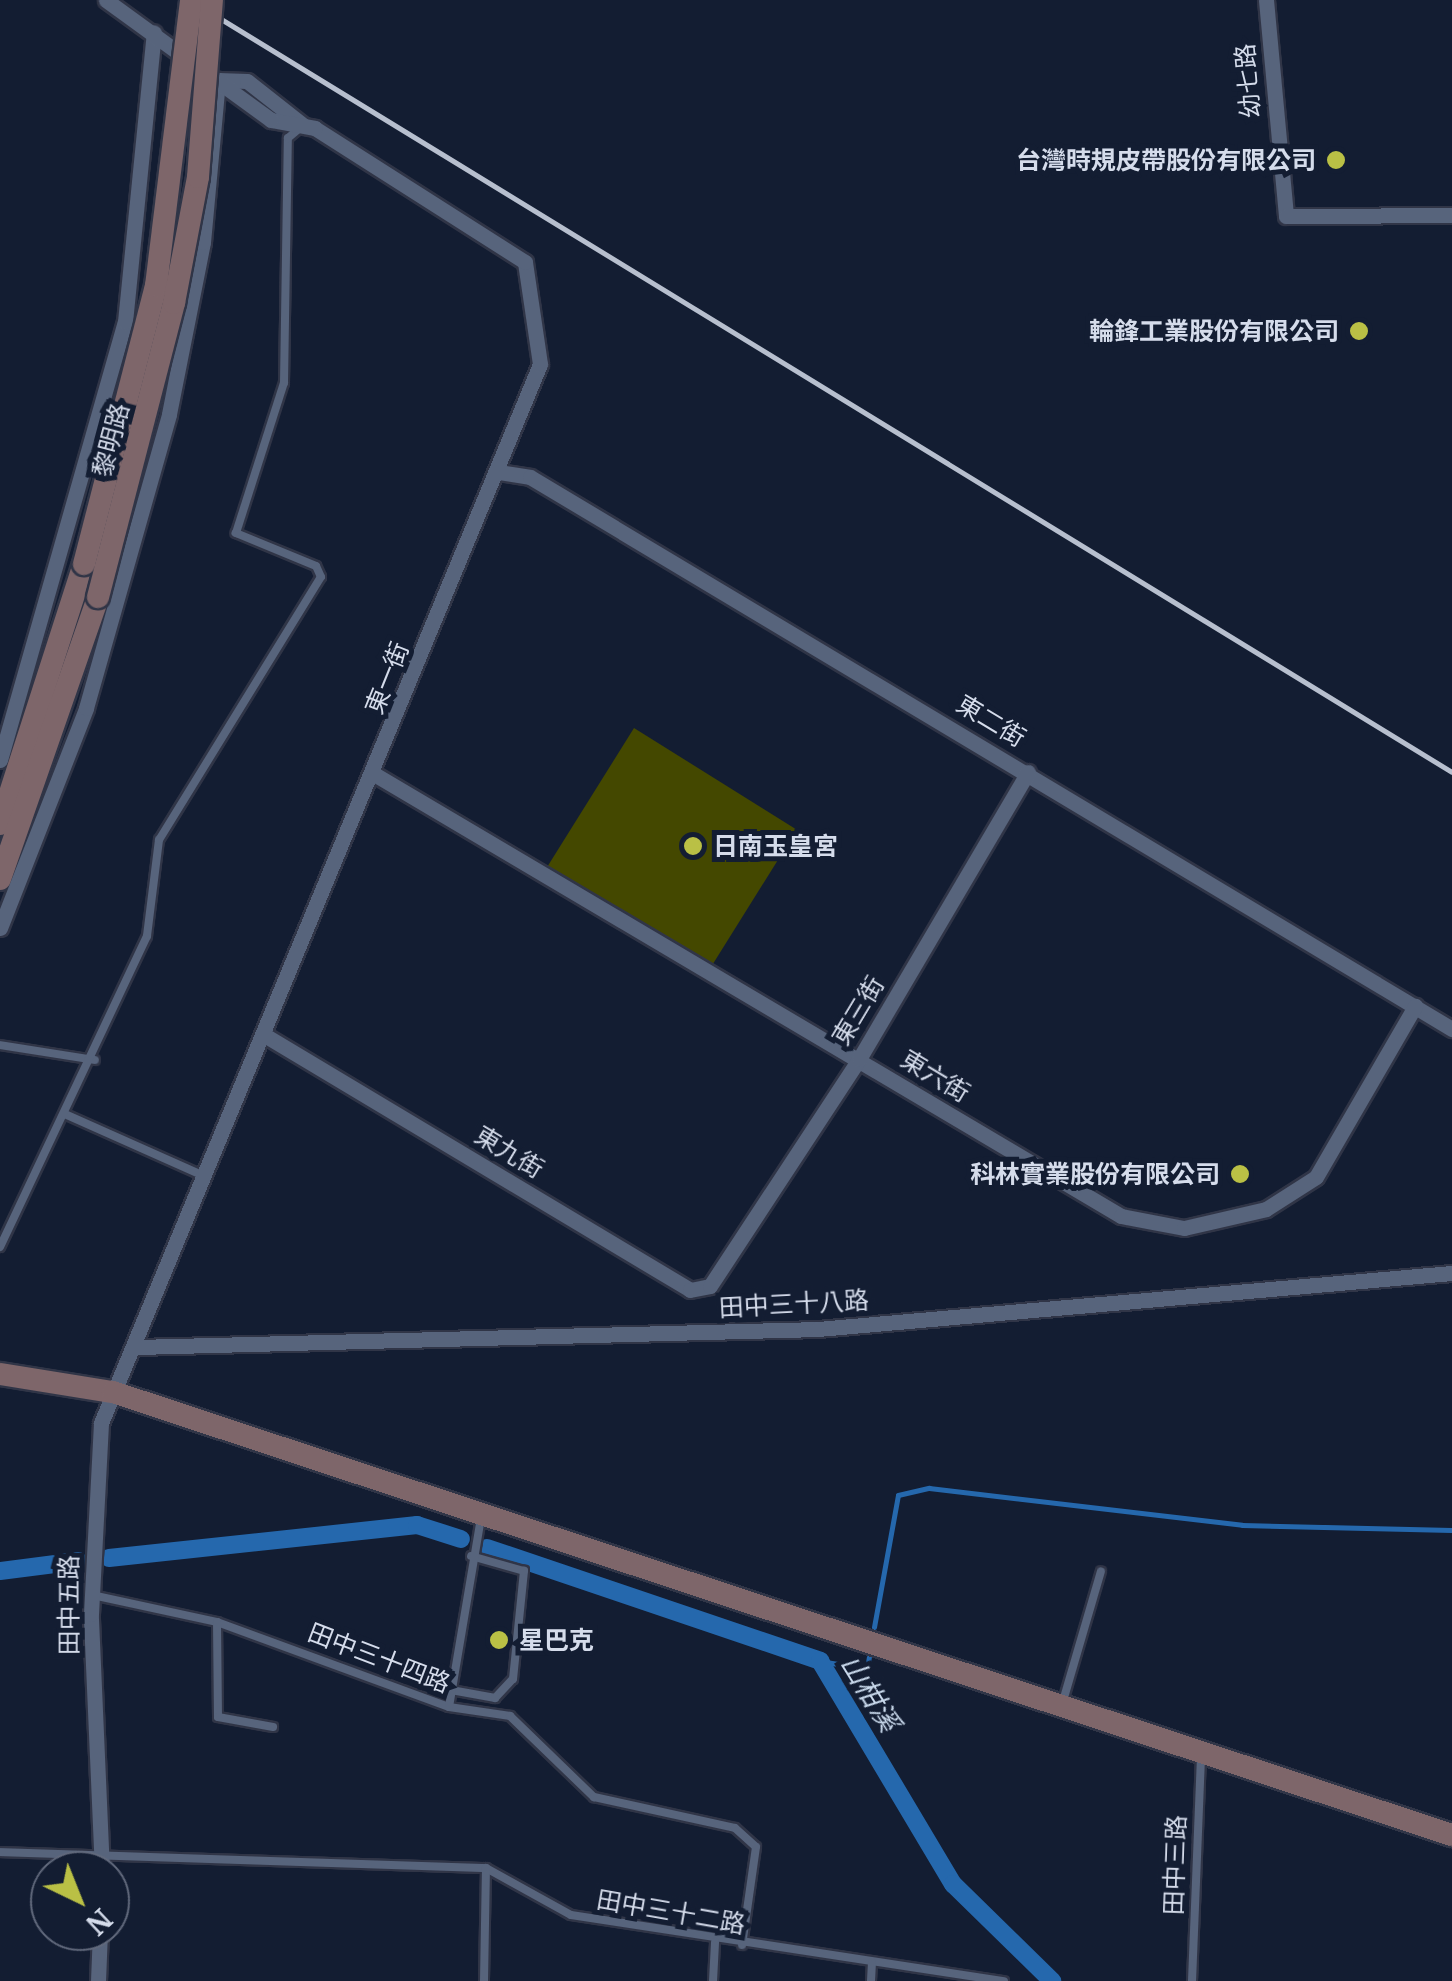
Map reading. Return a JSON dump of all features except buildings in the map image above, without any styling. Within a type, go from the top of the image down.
[{"type":"street","points":[[0,928],[86,708],[107,598],[169,414],[204,242],[218,80],[106,0]]},
{"type":"street","name":"黎明路","points":[[0,824],[84,564],[156,286],[191,0]]},
{"type":"street","name":"黎明路","points":[[0,879],[82,646],[107,598],[174,303],[198,176],[212,0]]},
{"type":"street","name":"幼七路","points":[[1266,0],[1286,216],[1452,215]]},
{"type":"street","points":[[0,760],[38,645],[126,322],[154,32]]},
{"type":"street","name":"東一街","points":[[137,1347],[499,472],[540,364],[525,262],[303,124],[247,81],[218,80]]},
{"type":"street","name":"東二街","points":[[499,472],[530,476],[1452,1028]]},
{"type":"street","points":[[38,645],[84,564]]},
{"type":"street","name":"東三街","points":[[726,1273],[859,1059],[1028,772]]},
{"type":"street","name":"東六街","points":[[374,774],[1121,1216],[1184,1228],[1266,1209],[1316,1176],[1415,1006]]},
{"type":"street","name":"東九街","points":[[266,1036],[690,1290],[726,1273]]},
{"type":"street","name":"田中三十八路","points":[[137,1347],[818,1329],[1452,1274]]},
{"type":"street","name":"田中五路","points":[[102,1851],[92,1595],[101,1423],[137,1347]]},
{"type":"street","points":[[0,1374],[113,1392],[1452,1834]]},
{"type":"street","points":[[98,1981],[99,1951]]},
{"type":"lane","points":[[0,1247],[95,1060],[147,936],[159,840],[322,577],[316,566],[236,533],[284,383],[288,138],[303,124]]},
{"type":"lane","points":[[0,1045],[95,1060]]},
{"type":"lane","points":[[67,1115],[208,1178]]},
{"type":"lane","points":[[449,1706],[471,1556],[482,1514]]},
{"type":"lane","points":[[451,1690],[495,1698],[513,1679],[524,1571],[471,1556]]},
{"type":"lane","points":[[1062,1705],[1101,1571]]},
{"type":"lane","name":"田中三十四路","points":[[92,1595],[217,1622],[449,1706],[510,1716],[594,1797],[734,1828],[756,1846],[742,1945]]},
{"type":"lane","points":[[217,1622],[218,1718],[272,1727]]},
{"type":"lane","name":"田中三路","points":[[1192,1981],[1202,1751]]},
{"type":"lane","name":"田中三十二路","points":[[0,1852],[30,1855]]},
{"type":"lane","name":"田中三十二路","points":[[130,1863],[486,1868],[572,1915],[715,1942],[1004,1981]]},
{"type":"lane","points":[[484,1981],[486,1868]]},
{"type":"lane","points":[[713,1981],[715,1942]]},
{"type":"lane","points":[[870,1981],[872,1962]]},
{"type":"shaded area","points":[[634,728],[797,830],[705,977],[542,876]]},
{"type":"waterway","points":[[874,1627],[898,1495],[929,1488],[1242,1525],[1452,1530]]},
{"type":"waterway","name":"山柑溪","points":[[109,1558],[417,1525],[461,1539]]},
{"type":"waterway","name":"山柑溪","points":[[487,1548],[820,1661],[953,1884],[1052,1981]]},
{"type":"waterway","name":"山柑溪","points":[[0,1571],[78,1561]]},
{"type":"waterway","points":[[820,1661],[867,1669],[869,1657]]},
{"type":"railway","points":[[190,0],[1452,772]]},
{"type":"place","name":"台灣時規皮帶股份有限公司","points":[[1336,160]]},
{"type":"place","name":"輪鋒工業股份有限公司","points":[[1359,331]]},
{"type":"place","name":"日南玉皇宮","points":[[693,846]]},
{"type":"place","name":"科林實業股份有限公司","points":[[1240,1174]]},
{"type":"place","name":"星巴克","points":[[499,1640]]}]
